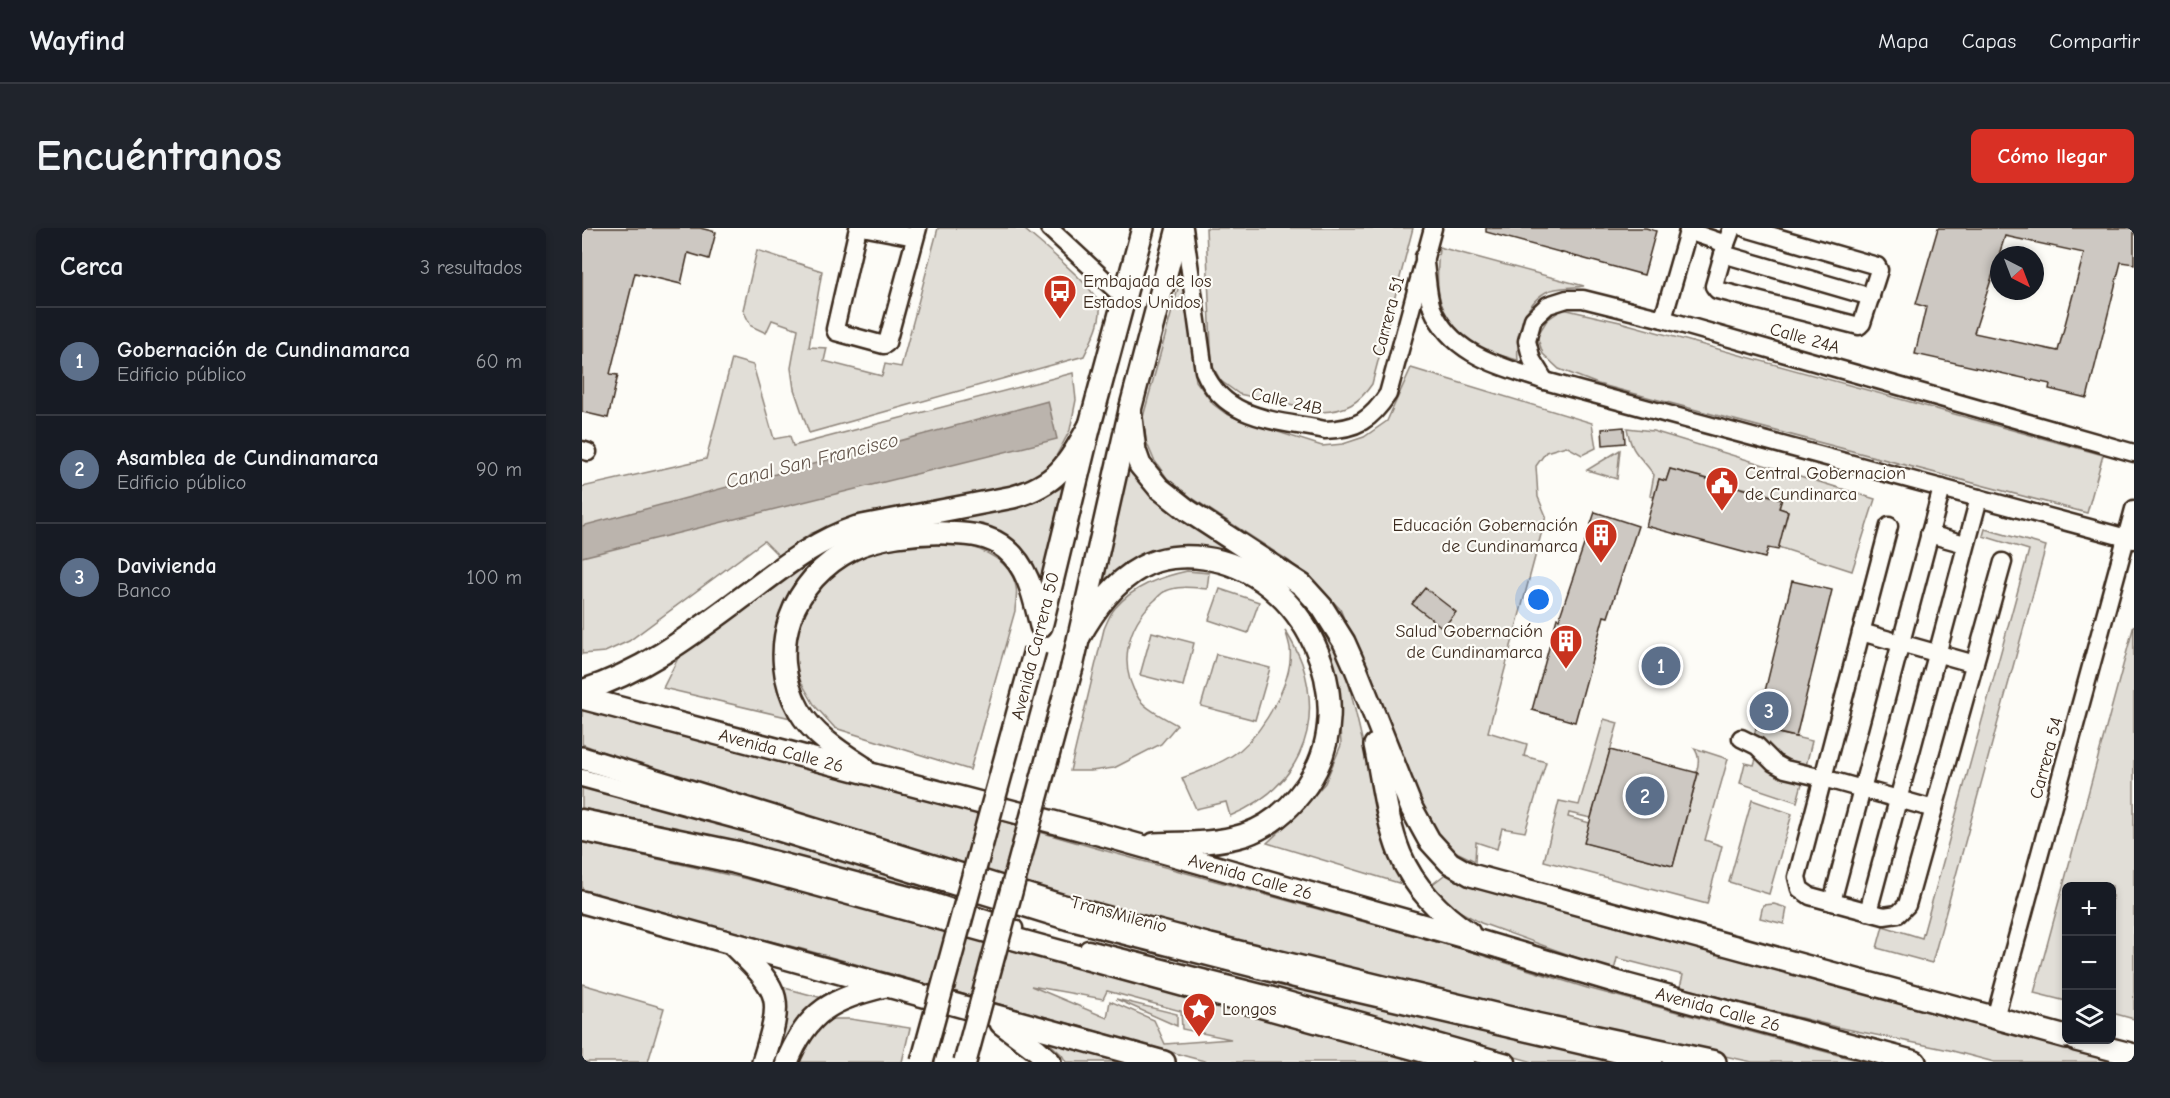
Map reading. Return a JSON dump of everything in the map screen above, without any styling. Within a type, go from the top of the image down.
[{"type":"main road","name":"Avenida Carrera 50","points":[[922,1062],[1035,650],[1090,425],[1143,228]]},
{"type":"main road","points":[[965,1062],[1072,667],[1130,410],[1179,228]]},
{"type":"main road","points":[[1130,410],[1134,451],[1140,465],[1159,489],[1187,510],[1302,585],[1331,619],[1344,642],[1412,808],[1429,840],[1450,863],[1471,875],[2062,1036]]},
{"type":"main road","points":[[582,691],[610,682],[654,660],[800,554],[836,534],[857,526],[1013,497],[1032,491],[1050,481],[1061,471],[1090,425]]},
{"type":"main road","points":[[879,777],[845,755],[814,730],[800,712],[789,689],[784,671],[785,635],[791,614],[803,592],[818,572],[834,558],[874,541],[938,533],[971,534],[1005,547],[1019,561],[1029,581],[1041,626]]},
{"type":"main road","points":[[1079,637],[1101,602],[1134,572],[1157,561],[1189,556],[1220,560],[1249,572],[1272,588],[1301,621],[1322,660],[1328,689],[1330,716],[1327,744],[1316,772],[1294,802],[1271,821],[1244,835],[1210,842],[1135,844]]},
{"type":"main road","points":[[1365,695],[1394,838],[1400,855],[1419,887],[1440,911],[1482,942]]},
{"type":"main road","name":"Avenida Calle 26","points":[[582,698],[1135,844],[1627,985],[1915,1062]]},
{"type":"main road","points":[[582,756],[1060,905],[1210,945],[1536,1024],[1715,1062]]},
{"type":"main road","points":[[582,830],[734,862],[1462,1062]]},
{"type":"main road","points":[[582,902],[1164,1062]]},
{"type":"main road","points":[[732,944],[761,972],[774,995],[775,1024],[763,1062]]},
{"type":"main road","points":[[787,1062],[800,1033],[817,1015],[840,1000],[885,986]]},
{"type":"main road","points":[[991,1015],[1050,1062]]},
{"type":"main road","points":[[2091,1044],[2134,1055]]},
{"type":"street","points":[[858,228],[835,329],[836,332],[884,345],[887,343],[916,233],[867,228]]},
{"type":"street","points":[[1049,228],[1124,298]]},
{"type":"street","name":"Calle 24B","points":[[1184,228],[1204,371],[1211,386],[1221,398],[1246,413],[1325,430],[1361,423],[1376,411]]},
{"type":"street","name":"Carrera 51","points":[[1376,411],[1388,393],[1433,228]]},
{"type":"street","points":[[1732,228],[1714,286],[1717,290],[1859,326],[1862,323],[1880,270],[1877,266],[1745,228]]},
{"type":"street","points":[[1663,318],[1689,230],[1725,249],[1871,297]]},
{"type":"street","points":[[1425,257],[1432,307],[1453,337],[1466,350],[1481,359],[1545,381],[2130,539]]},
{"type":"street","name":"Calle 24A","points":[[1545,381],[1532,360],[1527,341],[1533,319],[1548,305],[1567,298],[1582,299],[1663,318],[2134,453]]},
{"type":"street","points":[[1832,902],[1942,488]]},
{"type":"street","points":[[1868,912],[1979,498]]},
{"type":"street","name":"Carrera 54","points":[[1995,1018],[2130,539],[2134,508]]},
{"type":"street","points":[[1889,526],[1797,876],[1797,883],[1804,893],[1832,902],[1891,916],[1903,911],[1907,905],[2003,562]]},
{"type":"street","points":[[1929,534],[1965,544]]},
{"type":"street","points":[[1861,633],[1975,664]]},
{"type":"street","points":[[1741,738],[1758,746],[1779,767],[1934,809]]},
{"type":"street","name":"TransMilenio","points":[[582,777],[748,822],[1067,921],[1295,979],[1653,1062]]},
{"type":"street","points":[[582,818],[761,856],[931,901],[1031,934],[1269,995],[1507,1062]]},
{"type":"shaded area","points":[[938,228],[1023,228],[1054,254],[1090,289],[1100,308],[1097,326],[1084,356],[809,433],[794,389],[791,368],[798,329],[772,320],[766,333],[751,326],[743,310],[757,250],[822,271],[809,347],[827,348],[824,361],[882,376],[885,364],[901,367]]},
{"type":"shaded area","points":[[1206,228],[1413,228],[1372,384],[1357,401],[1345,408],[1321,412],[1239,394],[1221,381],[1213,367],[1211,347]]},
{"type":"shaded area","points":[[1439,247],[1584,286],[1550,290],[1538,298],[1523,322],[1518,342],[1518,360],[1491,352],[1475,344],[1454,326],[1444,310],[1438,288]]},
{"type":"shaded area","points":[[1182,274],[1196,381],[1213,404],[1240,420],[1322,446],[1343,444],[1364,437],[1387,421],[1411,368],[1592,423],[1596,448],[1582,455],[1566,446],[1546,452],[1536,466],[1538,497],[1546,516],[1488,732],[1527,744],[1524,756],[1546,762],[1525,832],[1502,828],[1497,849],[1476,842],[1475,861],[1446,847],[1433,832],[1340,609],[1289,561],[1192,498],[1167,478],[1154,460],[1146,441],[1143,417]]},
{"type":"shaded area","points":[[1563,309],[1620,322],[2103,455],[2087,513],[1598,384],[1559,369],[1543,354],[1537,336],[1547,320]]},
{"type":"shaded area","points":[[732,359],[753,365],[774,439],[790,436],[793,446],[1073,373],[1076,400],[1070,430],[1054,460],[1040,477],[1001,489],[865,513],[810,534],[779,556],[764,541],[629,641],[605,652],[582,654],[582,487],[706,459]]},
{"type":"shaded area","points":[[1048,401],[1057,439],[582,557],[582,526]]},
{"type":"shaded area","points":[[1627,428],[1653,431],[1875,499],[1852,571],[1778,547],[1788,511],[1779,508],[1782,498],[1670,469],[1666,481],[1659,479],[1654,497],[1650,496],[1654,475],[1634,450]]},
{"type":"shaded area","points":[[1620,450],[1617,479],[1587,470]]},
{"type":"shaded area","points":[[1129,465],[1141,483],[1157,500],[1216,536],[1277,579],[1317,614],[1344,663],[1389,854],[1402,884],[1267,843],[1294,818],[1325,783],[1341,745],[1334,666],[1325,638],[1304,609],[1256,566],[1216,549],[1195,546],[1173,547],[1143,557],[1100,588]]},
{"type":"shaded area","points":[[1065,486],[1041,586],[1009,539],[881,534],[784,615],[795,719],[663,688],[681,652],[828,546],[880,530],[1009,508],[1037,500]]},
{"type":"shaded area","points":[[1985,529],[2046,546],[1932,963],[1877,948],[1883,926],[1922,938],[2029,550],[1983,536]]},
{"type":"shaded area","points":[[959,543],[986,552],[1002,563],[1013,578],[1017,593],[1015,611],[970,770],[835,728],[815,706],[800,680],[793,651],[800,618],[817,586],[843,565],[874,550]]},
{"type":"shaded area","points":[[1187,571],[1209,573],[1207,589],[1176,588],[1160,595],[1138,621],[1128,646],[1127,660],[1132,686],[1142,703],[1177,725],[1161,744],[1114,768],[1070,771],[1104,629],[1112,613],[1122,600],[1139,588],[1167,576]]},
{"type":"shaded area","points":[[1220,589],[1259,602],[1248,633],[1209,620]]},
{"type":"shaded area","points":[[2134,625],[2134,1019],[2116,1014],[2116,882],[2064,882]]},
{"type":"shaded area","points":[[1285,630],[1302,663],[1308,688],[1309,712],[1306,734],[1299,755],[1288,774],[1253,804],[1230,816],[1226,802],[1196,809],[1182,778],[1233,755],[1258,730],[1276,704],[1287,675],[1290,648]]},
{"type":"shaded area","points":[[1152,632],[1194,643],[1183,686],[1140,675]]},
{"type":"shaded area","points":[[1216,654],[1270,668],[1255,720],[1201,706]]},
{"type":"shaded area","points":[[582,705],[785,759],[1459,948],[1587,988],[1864,1062],[1752,1062],[1548,1017],[1231,942],[910,854],[787,809],[582,744]]},
{"type":"shaded area","points":[[1604,719],[1618,723],[1591,818],[1569,813],[1568,817],[1590,823],[1585,843],[1673,866],[1698,774],[1696,773],[1698,757],[1694,748],[1728,759],[1705,840],[1722,846],[1707,904],[1544,861],[1559,801],[1579,805]]},
{"type":"shaded area","points":[[1756,728],[1812,741],[1805,770],[1792,767],[1777,754],[1753,739]]},
{"type":"shaded area","points":[[1758,752],[1804,776],[1797,802],[1740,783],[1745,763],[1754,765]]},
{"type":"shaded area","points":[[582,782],[937,882],[934,893],[741,842],[582,808]]},
{"type":"shaded area","points":[[1752,800],[1792,814],[1769,894],[1729,882]]},
{"type":"shaded area","points":[[582,842],[844,901],[1429,1062],[1208,1062],[802,949],[582,893]],"holes":[[[1031,986],[1103,999],[1107,991],[1181,1011],[1182,1029],[1231,1039],[1165,1044],[1154,1020],[1110,1001],[1107,1018]]]},
{"type":"shaded area","points":[[1448,872],[1472,883],[1618,928],[1812,978],[2117,1062],[1994,1062],[1949,1050],[1837,1027],[1680,987],[1683,975],[1617,958],[1614,971],[1481,923],[1448,905],[1430,886]]},
{"type":"shaded area","points":[[2062,890],[2062,1000],[2034,993]]},
{"type":"shaded area","points":[[1774,904],[1787,908],[1784,924],[1760,918],[1763,905]]},
{"type":"shaded area","points":[[1275,981],[1625,1062],[1533,1062],[1273,989]]},
{"type":"shaded area","points":[[582,984],[664,1008],[648,1062],[582,1062]]},
{"type":"shaded area","points":[[781,987],[826,999],[781,1062],[772,1062]]},
{"type":"shaded area","points":[[1116,999],[1177,1014],[1177,1026]]},
{"type":"shaded area","points":[[832,1019],[850,1019],[910,1028],[902,1062],[794,1062],[809,1033]]},
{"type":"shaded area","points":[[1045,1039],[1127,1062],[1066,1062]]},
{"type":"building","points":[[582,228],[700,228],[716,232],[709,259],[688,253],[681,284],[635,273],[610,374],[618,375],[608,418],[582,412]]},
{"type":"building","points":[[1486,228],[1646,228],[1656,231],[1644,275],[1486,232]]},
{"type":"building","points":[[1938,228],[2134,228],[2134,264],[2121,262],[2087,398],[2049,389],[2050,384],[1915,354],[1926,307],[1916,304]],"holes":[[[2005,236],[2084,253],[2058,351],[1974,333],[1990,283],[1990,246],[2002,246]]]},
{"type":"building","points":[[1624,427],[1625,443],[1603,445],[1602,429]]},
{"type":"building","name":"Central Gobernacion de Cundinarca","points":[[1670,469],[1782,499],[1779,508],[1788,511],[1778,550],[1768,548],[1765,558],[1646,526],[1659,479],[1666,481]]},
{"type":"building","points":[[1595,512],[1638,526],[1608,617],[1604,616],[1575,722],[1532,710],[1557,618],[1559,619]]},
{"type":"building","points":[[1792,581],[1832,590],[1796,737],[1756,728]]},
{"type":"building","points":[[1425,588],[1456,612],[1443,628],[1412,604]]},
{"type":"building","points":[[1610,750],[1698,773],[1673,866],[1584,843]]},
{"type":"place","name":"Embajada de los Estados Unidos","points":[[1060,320]]},
{"type":"place","name":"Central Gobernacion de Cundinarca","points":[[1722,512]]},
{"type":"place","name":"Educación Gobernación de Cundinamarca","points":[[1601,564]]},
{"type":"place","name":"Gobernación de Cundinamarca","points":[[1661,666]]},
{"type":"place","name":"Salud Gobernación de Cundinamarca","points":[[1566,670]]},
{"type":"place","name":"Davivienda","points":[[1769,711]]},
{"type":"place","name":"Asamblea de Cundinamarca","points":[[1645,796]]},
{"type":"place","name":"Longos","points":[[1199,1038]]},
{"type":"water label","name":"Canal San Francisco","points":[[812,460]]}]
